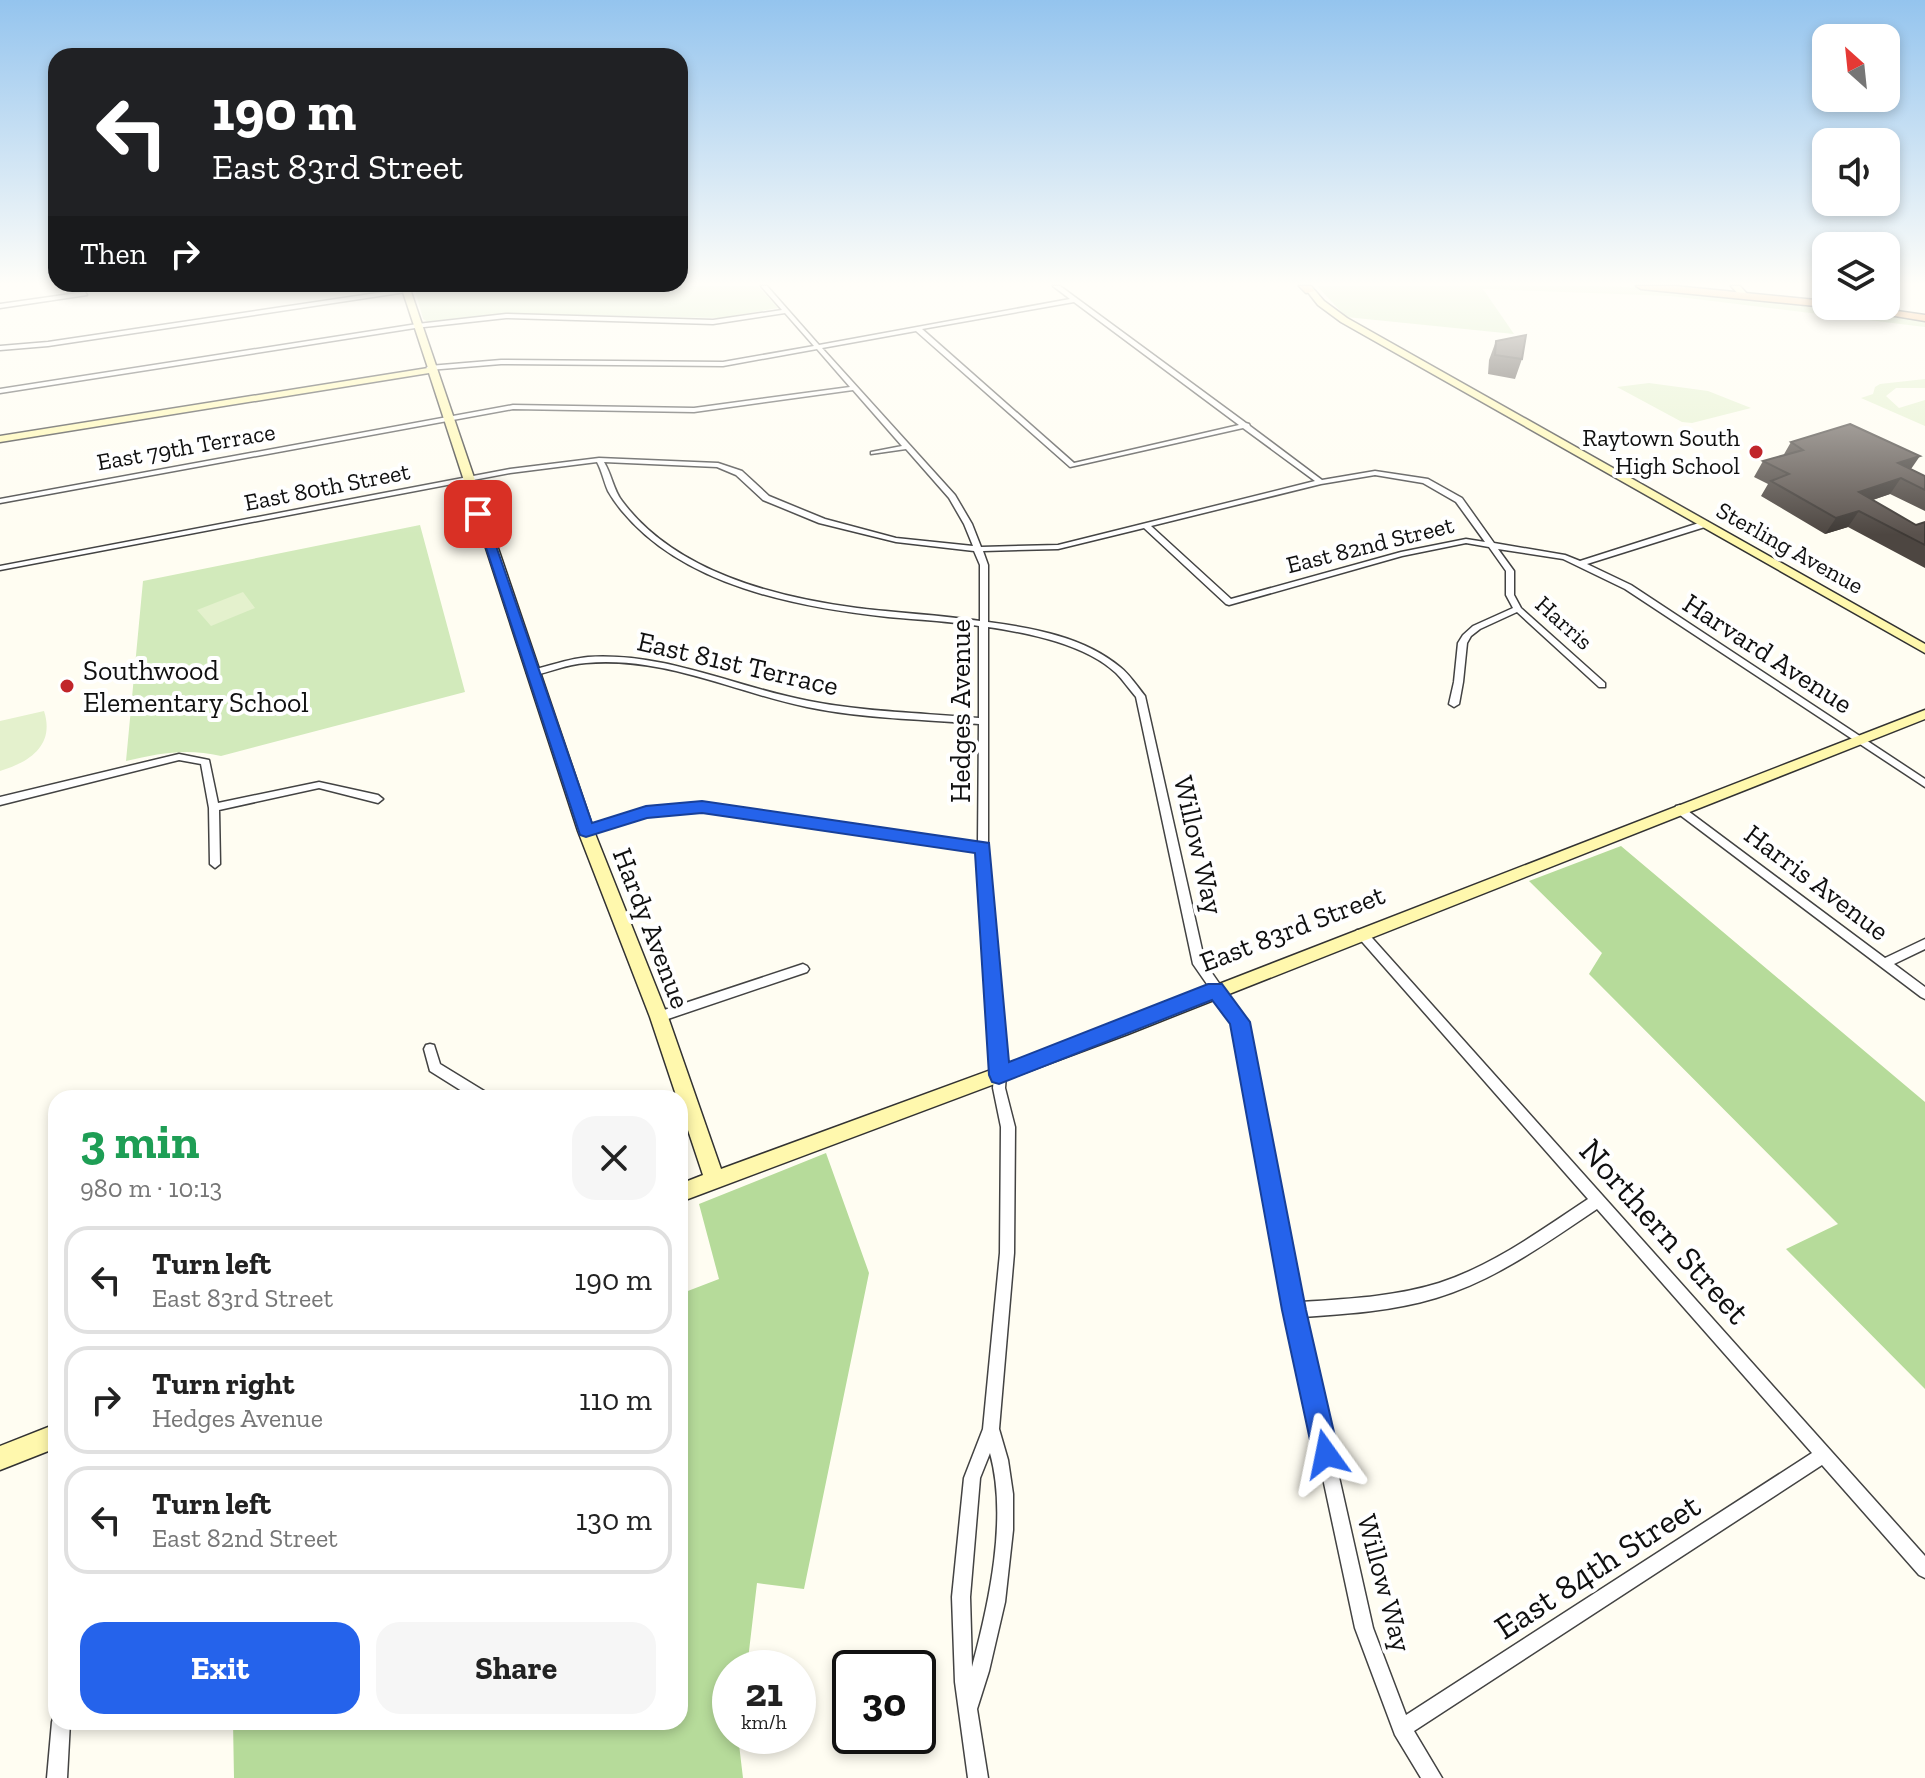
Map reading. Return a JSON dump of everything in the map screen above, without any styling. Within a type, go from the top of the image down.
[{"type":"street","points":[[0,391],[144,369]]},
{"type":"street","points":[[0,439],[430,369]]},
{"type":"street","name":"Hardy Avenue","points":[[430,369],[586,831],[684,1090]]},
{"type":"street","name":"Hedges Avenue","points":[[837,369],[952,497],[980,549],[984,565],[983,848],[999,1088],[1008,1127],[1007,1253],[991,1429]]},
{"type":"street","points":[[963,369],[1072,466],[1247,425]]},
{"type":"street","points":[[1169,369],[1321,482]]},
{"type":"street","name":"Sterling Avenue","points":[[1430,369],[1925,649]]},
{"type":"street","name":"East 79th Terrace","points":[[0,501],[527,406],[718,409],[855,388]]},
{"type":"street","points":[[873,453],[907,447]]},
{"type":"street","name":"East 80th Street","points":[[0,568],[538,466],[599,460],[718,465],[739,473],[766,498],[822,521],[896,540],[980,549]]},
{"type":"street","name":"Willow Way","points":[[599,460],[613,494],[634,521],[666,547],[707,570],[811,603],[1043,634],[1076,643],[1110,662],[1133,684],[1140,696],[1199,964],[1240,1022],[1294,1310],[1364,1628],[1402,1728],[1432,1778]]},
{"type":"street","name":"Harris","points":[[1321,482],[1358,474],[1400,475],[1446,491],[1459,500],[1510,571],[1510,595],[1518,609],[1602,685]]},
{"type":"street","points":[[980,549],[1058,547],[1321,482]]},
{"type":"street","points":[[1583,563],[1705,524]]},
{"type":"street","name":"East 82nd Street","points":[[1145,525],[1229,602],[1401,554],[1466,541],[1492,543],[1583,563]]},
{"type":"street","name":"Harvard Avenue","points":[[1583,563],[1628,587],[1925,784]]},
{"type":"street","points":[[1454,704],[1461,686],[1459,650],[1465,635],[1477,625],[1518,609]]},
{"type":"street","name":"East 81st Terrace","points":[[532,673],[584,660],[642,661],[683,668],[751,691],[808,705],[984,721]]},
{"type":"street","name":"East 83rd Street","points":[[688,1190],[999,1075],[1925,714]]},
{"type":"street","points":[[0,801],[179,757],[195,757],[206,762],[214,808],[215,864]]},
{"type":"street","points":[[214,808],[319,785],[378,799]]},
{"type":"street","points":[[586,831],[646,812],[702,807],[983,848]]},
{"type":"street","name":"Harris Avenue","points":[[1680,809],[1925,994]]},
{"type":"street","name":"Northern Street","points":[[1361,933],[1925,1569]]},
{"type":"street","points":[[1885,963],[1925,944]]},
{"type":"street","points":[[659,1017],[803,969]]},
{"type":"street","points":[[430,1049],[434,1067],[471,1090]]},
{"type":"street","name":"Hardy Avenue","points":[[688,1101],[715,1180]]},
{"type":"street","points":[[1294,1310],[1376,1305],[1454,1285],[1509,1259],[1598,1200]]},
{"type":"street","points":[[970,1705],[998,1597],[1003,1532],[1004,1480],[999,1449],[991,1429]]},
{"type":"street","points":[[978,1778],[962,1644],[964,1537],[972,1478],[991,1429]]},
{"type":"street","points":[[0,1458],[48,1439]]},
{"type":"street","name":"East 84th Street","points":[[1402,1728],[1824,1455]]},
{"type":"street","points":[[57,1778],[60,1730]]},
{"type":"green space","points":[[1925,379],[1925,388],[1896,388],[1886,396],[1899,408],[1925,400],[1925,426],[1861,398],[1873,394],[1880,384]]},
{"type":"green space","points":[[1649,383],[1708,391],[1751,408],[1692,423],[1682,422],[1617,387]]},
{"type":"green space","points":[[420,525],[465,692],[221,756],[174,752],[126,761],[143,581]]},
{"type":"green space","points":[[243,592],[255,608],[211,626],[197,610]]},
{"type":"green space","points":[[44,711],[46,733],[43,743],[21,763],[0,771],[0,721]]},
{"type":"green space","points":[[1621,846],[1925,1102],[1925,1389],[1786,1249],[1838,1224],[1589,974],[1602,953],[1529,881]]},
{"type":"green space","points":[[826,1153],[869,1273],[804,1589],[757,1583],[749,1650],[712,1650],[712,1754],[740,1754],[743,1778],[234,1778],[233,1730],[688,1730],[688,1291],[719,1279],[699,1204]]},
{"type":"building","points":[[1850,424],[1920,456],[1898,463],[1925,476],[1925,490],[1901,478],[1859,492],[1916,525],[1925,522],[1925,545],[1859,511],[1836,518],[1771,481],[1789,474],[1763,461],[1803,450],[1791,442]]},
{"type":"place","name":"Raytown South High School","points":[[1756,452]]},
{"type":"place","name":"Southwood Elementary School","points":[[67,686]]},
{"type":"route","points":[[478,514],[586,831],[646,812],[702,807],[983,848],[992,1007],[1001,1061],[999,1075],[1215,990],[1240,1022],[1294,1310],[1326,1454]]}]
